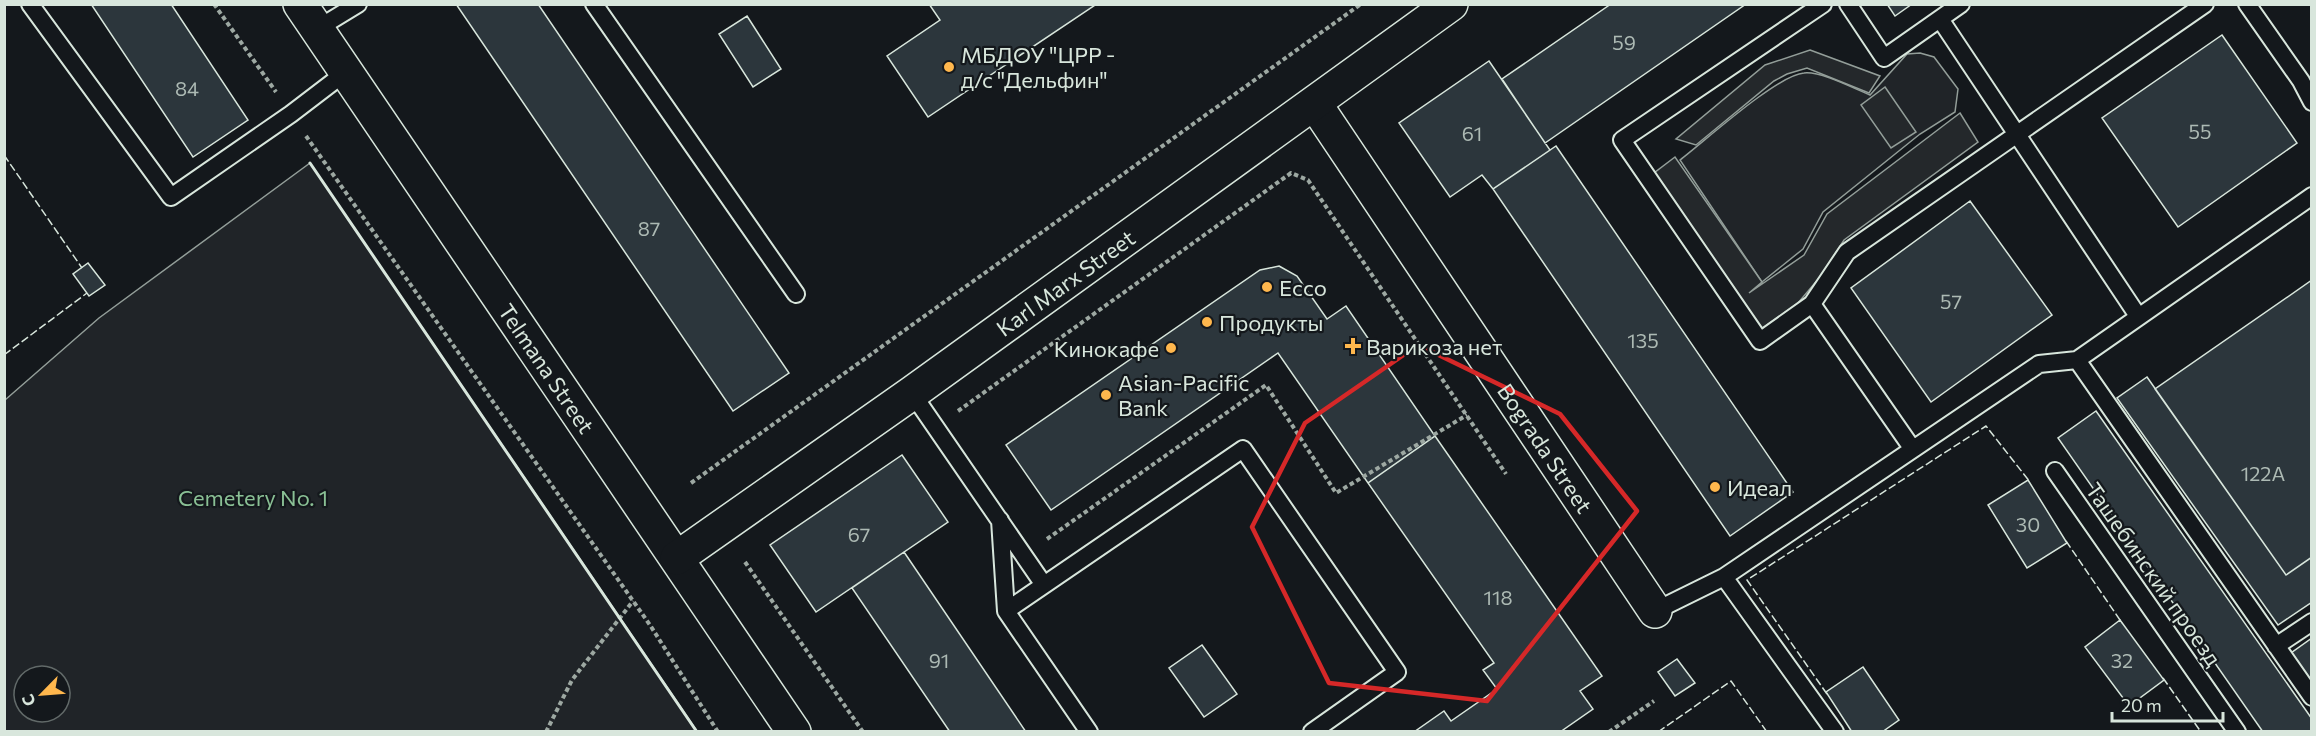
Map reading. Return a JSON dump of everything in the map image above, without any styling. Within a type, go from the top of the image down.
[{"type":"street","name":"Karl Marx Street","points":[[677,558],[912,393],[1451,4]]},
{"type":"street","name":"Telmana Street","points":[[309,17],[794,732]]},
{"type":"street","name":"Bograda Street","points":[[1315,104],[1655,611]]},
{"type":"lane","points":[[30,4],[171,197],[291,114],[346,72]]},
{"type":"lane","points":[[309,17],[358,4]]},
{"type":"lane","points":[[594,4],[796,294]]},
{"type":"lane","points":[[1822,4],[1622,140],[1760,341],[1812,304],[1847,252],[2205,4]]},
{"type":"lane","points":[[1848,4],[1884,58],[1961,4]]},
{"type":"lane","points":[[2247,4],[2306,77],[2312,102]]},
{"type":"lane","points":[[1940,19],[2138,316]]},
{"type":"lane","points":[[1655,611],[1724,577],[2039,364],[2077,360],[2312,196]]},
{"type":"lane","points":[[1812,304],[1912,448]]},
{"type":"lane","points":[[2077,360],[2312,697]]},
{"type":"lane","points":[[912,393],[1044,585]]},
{"type":"lane","points":[[1006,611],[1242,449],[1397,672],[1312,732]]},
{"type":"lane","name":"Ташебинский проезд","points":[[2055,471],[2237,732]]},
{"type":"lane","points":[[1000,520],[1006,611],[1089,732]]},
{"type":"lane","points":[[1724,577],[1834,732]]},
{"type":"lane","points":[[2276,646],[2312,622]]},
{"type":"path","points":[[214,4],[633,601],[718,732]]},
{"type":"path","points":[[691,483],[1361,4]]},
{"type":"path","points":[[958,419],[958,411],[1291,173],[1308,180],[1506,474]]},
{"type":"path","points":[[1041,531],[1048,540],[1266,385],[1336,493],[1467,415]]},
{"type":"path","points":[[745,562],[862,732]]},
{"type":"path","points":[[546,732],[572,680],[633,601]]},
{"type":"path","points":[[1609,732],[1654,701]]},
{"type":"highlighted area","points":[[1418,345],[1560,414],[1637,511],[1487,701],[1329,683],[1252,527],[1305,423]]},
{"type":"green space","points":[[1920,53],[1934,57],[1958,89],[1955,112],[1920,134],[1823,212],[1803,249],[1762,282],[1680,160],[1759,96],[1792,77],[1811,73],[1870,95],[1907,54]]},
{"type":"green space","name":"Cemetery No. 1","points":[[310,163],[697,731],[5,731],[5,400],[99,318]]},
{"type":"shaded area","points":[[1810,50],[1880,76],[1869,93],[1807,68],[1787,74],[1774,81],[1696,145],[1676,139],[1765,65]]},
{"type":"shaded area","points":[[1885,87],[1916,132],[1891,148],[1861,105]]},
{"type":"shaded area","points":[[1960,113],[1978,142],[1844,240],[1820,277],[1798,303],[1760,330],[1654,173],[1675,157],[1762,282],[1749,293],[1804,255],[1827,214]]},
{"type":"building","points":[[91,4],[171,4],[248,120],[193,157]]},
{"type":"building","points":[[456,4],[538,4],[789,373],[733,411]]},
{"type":"building","name":"МБДОУ \"ЦРР - д/с \"Дельфин\"","points":[[929,4],[1095,5],[928,117],[887,56],[940,20]]},
{"type":"building","points":[[1611,4],[1746,4],[1545,143],[1502,79]]},
{"type":"building","points":[[1887,4],[1912,4],[1895,16]]},
{"type":"building","points":[[747,16],[781,69],[753,87],[719,34]]},
{"type":"building","points":[[2222,35],[2297,143],[2178,227],[2102,118]]},
{"type":"building","points":[[1489,61],[1550,150],[1493,189],[1482,175],[1450,197],[1399,123]]},
{"type":"building","points":[[1556,146],[1793,492],[1730,536],[1493,189]]},
{"type":"building","points":[[1970,201],[2052,315],[1931,402],[1851,288]]},
{"type":"building","points":[[88,263],[105,285],[89,296],[73,274]]},
{"type":"building","points":[[1279,266],[1297,276],[1327,319],[1346,306],[1435,436],[1368,483],[1278,353],[1051,510],[1006,445],[1260,270]]},
{"type":"building","points":[[2312,280],[2312,557],[2286,575],[2155,389]]},
{"type":"building","points":[[2147,377],[2286,575],[2312,557],[2312,602],[2278,625],[2117,398]]},
{"type":"building","points":[[2096,411],[2312,719],[2312,732],[2263,732],[2058,438]]},
{"type":"building","points":[[1435,436],[1602,676],[1580,691],[1593,709],[1560,732],[1414,732],[1444,711],[1451,721],[1497,689],[1483,670],[1494,663],[1368,483]]},
{"type":"building","points":[[902,455],[948,522],[816,612],[770,545]]},
{"type":"building","points":[[2028,480],[2067,543],[2027,568],[1988,505]]},
{"type":"building","points":[[904,552],[1026,732],[950,732],[852,588]]},
{"type":"building","points":[[2120,620],[2164,680],[2129,706],[2085,647]]},
{"type":"building","points":[[2312,638],[2312,682],[2291,653]]},
{"type":"building","points":[[1202,645],[1237,694],[1204,717],[1169,668]]},
{"type":"building","points":[[1677,659],[1695,683],[1675,696],[1658,672]]},
{"type":"building","points":[[1863,667],[1899,720],[1882,732],[1852,732],[1826,692]]},
{"type":"fence","points":[[4,155],[82,268]]},
{"type":"fence","points":[[4,355],[87,293]]},
{"type":"fence","points":[[1827,694],[1747,580],[1986,426],[2030,482]]},
{"type":"fence","points":[[2066,541],[2122,623]]},
{"type":"fence","points":[[2163,678],[2201,732]]},
{"type":"fence","points":[[1658,732],[1731,681],[1767,732]]},
{"type":"wall","points":[[310,163],[697,732]]},
{"type":"place","name":"МБДОУ \"ЦРР - д/с \"Дельфин\"","points":[[949,67]]},
{"type":"place","name":"Ecco","points":[[1267,287]]},
{"type":"place","name":"Продукты","points":[[1207,322]]},
{"type":"place","name":"Варикоза нет","points":[[1353,346]]},
{"type":"place","name":"Кинокафе","points":[[1171,348]]},
{"type":"place","name":"Asian-Pacific Bank","points":[[1106,395]]},
{"type":"place","name":"Идеал","points":[[1715,487]]}]
